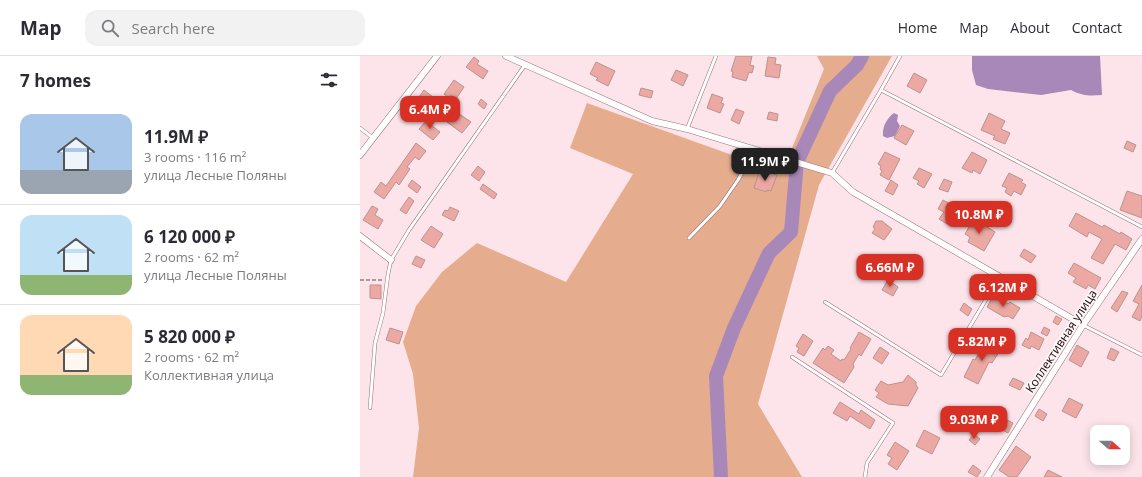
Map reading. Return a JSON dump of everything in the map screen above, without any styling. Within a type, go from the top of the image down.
[{"type":"street","points":[[360,155],[437,56]]},
{"type":"street","points":[[506,56],[652,121],[687,129],[832,173],[853,192],[1083,325]]},
{"type":"street","points":[[360,236],[391,260]]},
{"type":"street","name":"Коллективная улица","points":[[987,477],[1083,325],[1142,239]]},
{"type":"lane","points":[[687,129],[716,56]]},
{"type":"lane","points":[[832,173],[900,56]]},
{"type":"lane","points":[[370,408],[375,343],[383,313],[391,260],[408,230],[525,65]]},
{"type":"lane","points":[[881,90],[1142,227]]},
{"type":"lane","points":[[360,128],[373,138]]},
{"type":"lane","points":[[689,238],[720,206],[738,180],[755,149]]},
{"type":"lane","points":[[825,302],[941,375],[1000,276]]},
{"type":"lane","points":[[1083,325],[1142,355]]},
{"type":"lane","points":[[792,357],[893,423],[867,463],[865,477]]},
{"type":"path","points":[[360,280],[387,280]]},
{"type":"shaded area","points":[[817,56],[892,56],[819,185],[758,404],[802,477],[413,477],[419,428],[413,374],[403,342],[416,306],[442,272],[477,243],[566,282],[633,174],[570,148],[587,103],[782,173],[824,69]]},
{"type":"shaded area","points":[[972,56],[1100,56],[1102,95],[1086,95],[1071,90],[1041,95],[988,89],[976,85],[972,70]]},
{"type":"shaded area","points":[[894,113],[898,115],[897,121],[900,126],[895,136],[887,138],[883,136],[884,126],[889,117]]},
{"type":"building","points":[[736,56],[752,56],[750,65],[754,66],[752,73],[749,72],[746,81],[732,77],[733,72],[731,71]]},
{"type":"building","points":[[474,57],[479,61],[477,64],[488,71],[483,79],[466,67]]},
{"type":"building","points":[[768,57],[776,58],[775,64],[781,65],[779,78],[765,76]]},
{"type":"building","points":[[596,62],[615,71],[608,86],[596,80],[598,78],[590,74]]},
{"type":"building","points":[[676,70],[688,75],[683,86],[671,80]]},
{"type":"building","points":[[914,73],[927,80],[920,93],[907,86]]},
{"type":"building","points":[[454,80],[464,87],[456,99],[451,95],[449,98],[444,94]]},
{"type":"building","points":[[641,88],[653,91],[651,98],[639,95]]},
{"type":"building","points":[[424,90],[433,97],[423,111],[414,104]]},
{"type":"building","points":[[712,94],[723,98],[721,103],[724,104],[720,113],[707,108]]},
{"type":"building","points":[[481,99],[487,104],[484,109],[478,104]]},
{"type":"building","points":[[736,109],[744,112],[739,124],[731,120]]},
{"type":"building","points":[[455,111],[471,122],[462,133],[447,122]]},
{"type":"building","points":[[769,112],[778,114],[777,121],[767,119]]},
{"type":"building","points":[[989,113],[1005,121],[1001,129],[1010,133],[1005,144],[993,139],[995,136],[981,130]]},
{"type":"building","points":[[426,121],[440,132],[433,140],[419,129]]},
{"type":"building","points":[[902,125],[914,131],[906,145],[894,138]]},
{"type":"building","points":[[1127,141],[1136,145],[1133,152],[1124,148]]},
{"type":"building","points":[[416,143],[426,151],[419,160],[415,157],[407,167],[410,169],[399,185],[396,182],[384,199],[374,192],[381,182],[386,186]]},
{"type":"building","points":[[885,152],[900,159],[889,180],[880,175],[882,171],[880,169],[881,166],[878,164]]},
{"type":"building","points":[[972,152],[987,160],[980,174],[973,170],[972,173],[962,168]]},
{"type":"building","points":[[478,166],[485,172],[479,181],[471,175]]},
{"type":"building","points":[[919,168],[932,174],[924,188],[917,184],[919,181],[913,178]]},
{"type":"building","points":[[759,172],[777,175],[771,191],[767,190],[766,192],[754,188]]},
{"type":"building","points":[[1009,173],[1023,180],[1021,182],[1026,185],[1021,195],[1014,191],[1011,196],[1005,192],[1007,188],[1002,186]]},
{"type":"building","points":[[944,179],[952,182],[948,192],[939,189]]},
{"type":"building","points":[[412,180],[421,187],[417,193],[408,186]]},
{"type":"building","points":[[891,180],[898,185],[893,195],[885,191]]},
{"type":"building","points":[[483,184],[497,194],[494,199],[480,189]]},
{"type":"building","points":[[1127,191],[1142,196],[1142,218],[1120,210]]},
{"type":"building","points":[[409,197],[414,201],[406,214],[400,210]]},
{"type":"building","points":[[943,200],[962,210],[957,219],[952,216],[947,224],[939,219],[944,212],[938,209]]},
{"type":"building","points":[[372,206],[378,209],[375,215],[383,220],[378,229],[363,220]]},
{"type":"building","points":[[450,207],[459,211],[454,221],[442,215],[445,210],[448,211]]},
{"type":"building","points":[[1076,213],[1102,227],[1104,225],[1120,234],[1121,232],[1132,239],[1126,250],[1115,244],[1103,264],[1091,258],[1102,239],[1089,232],[1087,237],[1069,226]]},
{"type":"building","points":[[973,220],[995,232],[984,251],[968,242],[970,237],[965,234]]},
{"type":"building","points":[[876,221],[882,221],[892,229],[884,240],[872,233],[875,229],[873,227]]},
{"type":"building","points":[[431,226],[443,234],[434,248],[421,240]]},
{"type":"building","points":[[1024,249],[1036,256],[1031,263],[1020,256]]},
{"type":"building","points":[[416,256],[425,260],[421,268],[412,264]]},
{"type":"building","points":[[1074,263],[1101,278],[1095,289],[1088,285],[1086,289],[1073,282],[1076,278],[1068,273]]},
{"type":"building","points":[[982,275],[991,281],[985,289],[977,283]]},
{"type":"building","points":[[888,280],[898,287],[893,296],[882,290]]},
{"type":"building","points":[[370,285],[381,285],[381,299],[370,298]]},
{"type":"building","points":[[1142,285],[1142,316],[1140,321],[1132,317],[1139,304],[1133,301]]},
{"type":"building","points":[[1122,291],[1128,293],[1117,312],[1111,308]]},
{"type":"building","points":[[994,295],[1008,304],[1010,302],[1020,308],[1013,319],[1008,316],[1004,317],[987,307]]},
{"type":"building","points":[[964,303],[972,309],[968,316],[960,310]]},
{"type":"building","points":[[1056,316],[1062,319],[1058,325],[1053,322]]},
{"type":"building","points":[[1044,327],[1050,330],[1047,336],[1041,333]]},
{"type":"building","points":[[390,328],[403,332],[399,344],[386,340]]},
{"type":"building","points":[[859,332],[871,339],[861,356],[859,354],[853,364],[854,367],[844,383],[813,363],[823,348],[825,350],[828,346],[834,350],[831,354],[841,361],[842,359],[844,360]]},
{"type":"building","points":[[1031,332],[1044,339],[1039,350],[1031,346],[1030,349],[1022,345],[1026,338],[1028,340]]},
{"type":"building","points":[[803,334],[813,341],[804,356],[797,352],[799,348],[796,346]]},
{"type":"building","points":[[986,340],[1001,349],[992,363],[989,362],[978,384],[964,377],[973,359],[975,360]]},
{"type":"building","points":[[1077,345],[1089,352],[1081,367],[1069,360]]},
{"type":"building","points":[[880,347],[889,353],[882,364],[873,358]]},
{"type":"building","points":[[1111,348],[1119,352],[1114,361],[1107,358]]},
{"type":"building","points":[[908,375],[916,382],[918,388],[908,406],[888,404],[876,397],[879,393],[875,390],[881,381],[888,385],[903,382]]},
{"type":"building","points":[[1013,378],[1024,383],[1020,390],[1009,385]]},
{"type":"building","points":[[1069,398],[1083,405],[1076,418],[1062,411]]},
{"type":"building","points":[[840,402],[859,414],[861,410],[875,420],[870,429],[850,416],[847,421],[833,413]]},
{"type":"building","points":[[1039,409],[1047,414],[1043,421],[1035,416]]},
{"type":"building","points":[[985,411],[999,420],[1001,417],[1013,423],[1008,433],[991,424],[990,426],[987,424],[985,428],[980,424],[981,422],[979,420]]},
{"type":"building","points":[[924,430],[940,438],[932,454],[916,446]]},
{"type":"building","points":[[974,434],[980,439],[975,445],[969,440]]},
{"type":"building","points":[[895,442],[909,451],[897,470],[888,464],[892,458],[887,455]]},
{"type":"building","points":[[1016,446],[1031,457],[1017,477],[1009,477],[999,470]]},
{"type":"building","points":[[973,465],[981,471],[977,477],[968,472]]},
{"type":"building","points":[[1048,470],[1062,477],[1044,477]]},
{"type":"waterway","points":[[721,477],[716,376],[734,328],[769,253],[791,232],[797,162],[830,91],[857,65],[862,56]]}]
